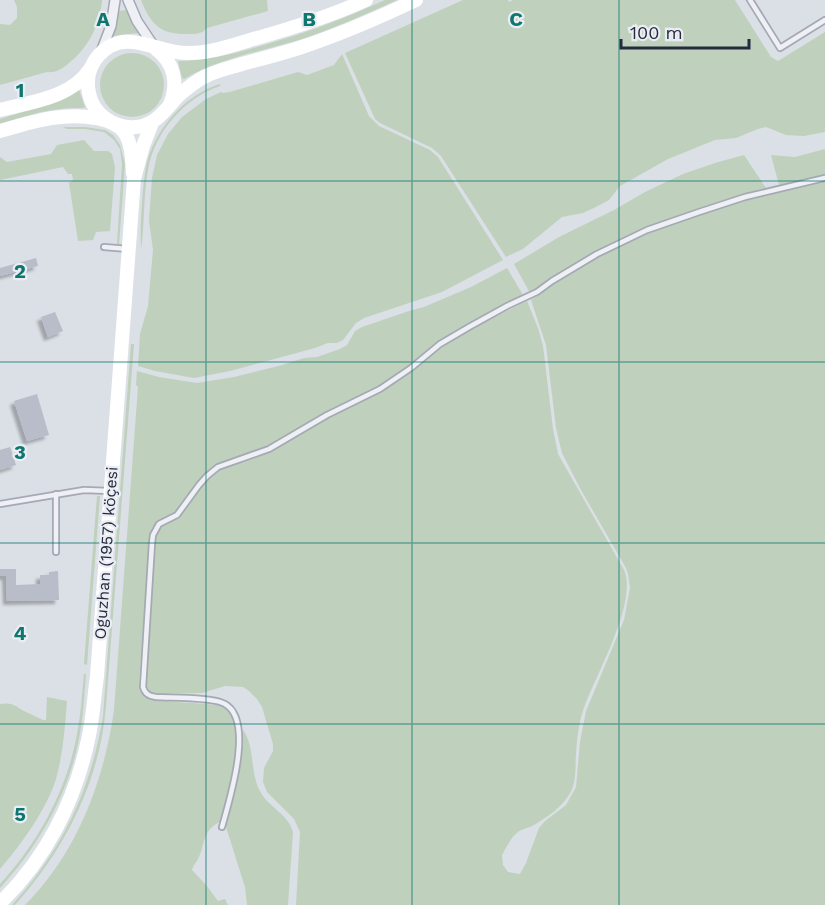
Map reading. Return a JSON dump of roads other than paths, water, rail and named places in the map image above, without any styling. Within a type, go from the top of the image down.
[{"type":"main road","points":[[0,110],[66,90],[81,80],[99,55],[111,46],[126,41],[141,42],[171,52],[210,51],[318,20],[366,0]]},
{"type":"main road","points":[[168,107],[190,86],[204,77],[326,39],[416,0]]},
{"type":"main road","points":[[0,131],[64,116],[86,116],[130,128],[152,123],[164,113],[174,94],[174,79],[170,64],[155,48]]},
{"type":"main road","points":[[91,68],[88,82],[90,97],[97,111],[108,121]]},
{"type":"main road","name":"Oguzhan (1957) köçesi","points":[[108,121],[123,130],[128,140],[134,179]]},
{"type":"main road","name":"Oguzhan (1957) köçesi","points":[[0,903],[39,857],[61,820],[76,785],[89,738],[97,676],[134,179],[152,123]]},
{"type":"street","points":[[99,55],[111,26],[115,0]]},
{"type":"street","points":[[128,0],[137,21],[155,48]]},
{"type":"lane","points":[[750,0],[780,48],[825,20]]},
{"type":"lane","points":[[222,827],[239,747],[239,724],[234,713],[229,706],[217,700],[149,696],[143,687],[152,543],[153,535],[159,524],[177,515],[203,481],[218,467],[268,449],[327,415],[381,389],[440,344],[488,316],[537,292],[597,254],[647,230],[699,212],[745,197],[825,178]]},
{"type":"lane","points":[[104,247],[129,249]]},
{"type":"lane","points":[[0,504],[84,490],[111,491]]},
{"type":"lane","points":[[56,494],[56,552]]}]
